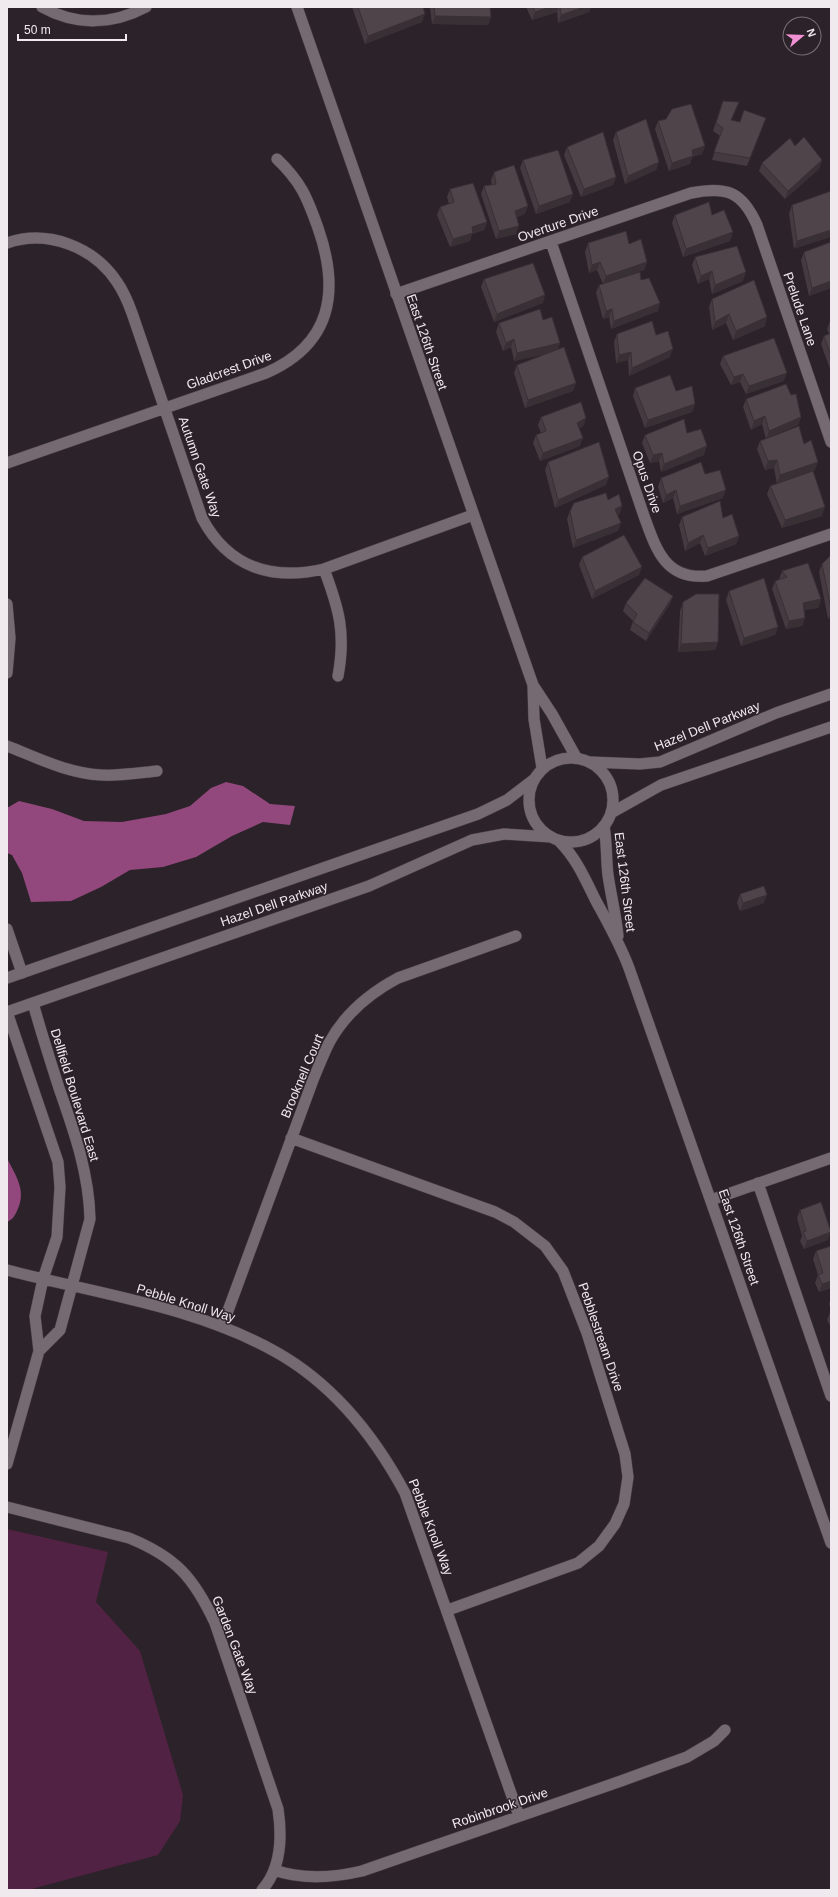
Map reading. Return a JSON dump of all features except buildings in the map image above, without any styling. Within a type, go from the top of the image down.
[{"type":"street","points":[[42,7],[52,13],[72,19],[94,21],[120,18],[146,7]]},
{"type":"street","name":"East 126th Street","points":[[297,7],[533,685],[552,714],[576,757]]},
{"type":"street","name":"Gladcrest Drive","points":[[7,463],[278,368],[295,356],[309,342],[322,320],[329,300],[329,267],[325,248],[304,191],[292,174],[277,159]]},
{"type":"street","name":"Overture Drive","points":[[396,294],[691,193],[718,189],[731,193]]},
{"type":"street","name":"Prelude Lane","points":[[731,193],[751,210],[831,442]]},
{"type":"street","name":"Autumn Gate Way","points":[[7,243],[23,239],[37,238],[60,241],[87,253],[102,264],[117,282],[124,294],[165,408],[202,518],[215,539],[240,559],[257,568],[272,573],[304,574],[324,569],[473,516]]},
{"type":"street","name":"Opus Drive","points":[[551,242],[655,548],[664,561],[680,572],[699,577],[707,576],[831,534]]},
{"type":"street","points":[[324,569],[338,610],[341,631],[342,654],[338,676]]},
{"type":"street","points":[[7,604],[10,638],[7,673]]},
{"type":"street","name":"East 126th Street","points":[[533,685],[534,719],[542,768]]},
{"type":"street","name":"Hazel Dell Parkway","points":[[590,762],[640,764],[660,762],[776,713],[831,694]]},
{"type":"street","points":[[611,813],[661,785],[831,727]]},
{"type":"street","points":[[7,746],[53,765],[75,771],[101,775],[157,771]]},
{"type":"street","points":[[576,757],[590,762],[602,771],[610,784],[613,798],[611,813],[604,826],[594,835],[581,841],[555,839],[538,826],[530,812],[529,796],[533,780],[542,768],[554,760],[576,757]]},
{"type":"street","name":"Hazel Dell Parkway","points":[[7,978],[478,814],[503,802],[533,780]]},
{"type":"street","name":"East 126th Street","points":[[604,826],[607,844],[608,876],[616,910],[618,941]]},
{"type":"street","name":"Hazel Dell Parkway","points":[[7,1012],[368,886],[480,837],[504,834],[555,839]]},
{"type":"street","name":"East 126th Street","points":[[555,839],[576,859],[618,941],[651,1027],[831,1543]]},
{"type":"street","points":[[7,929],[22,973]]},
{"type":"street","name":"Brooknell Court","points":[[222,1327],[291,1138],[313,1080],[330,1042],[361,1003],[382,987],[398,978],[516,936]]},
{"type":"street","name":"Dellfield Boulevard East","points":[[33,1003],[42,1037],[79,1146],[90,1200],[90,1219],[60,1330],[39,1351]]},
{"type":"street","name":"Dellfield Boulevard East","points":[[7,1012],[58,1162],[60,1187],[57,1237],[43,1279],[35,1316],[39,1351],[7,1464]]},
{"type":"street","name":"Pebblestream Drive","points":[[291,1138],[495,1212],[514,1222],[545,1246],[555,1258],[562,1271],[587,1333],[625,1454],[628,1477],[624,1504],[615,1524],[599,1546],[578,1563],[448,1610]]},
{"type":"street","points":[[711,1200],[831,1158]]},
{"type":"street","points":[[758,1183],[831,1396]]},
{"type":"street","name":"Pebble Knoll Way","points":[[7,1270],[182,1314],[222,1327],[248,1337],[277,1352],[305,1371],[328,1390],[368,1433],[383,1454],[405,1493],[448,1610],[519,1816]]},
{"type":"street","name":"Garden Gate Way","points":[[7,1506],[129,1538],[147,1545],[171,1560],[182,1570],[202,1595],[215,1623],[278,1809],[280,1836],[274,1870]]},
{"type":"street","name":"Robinbrook Drive","points":[[274,1870],[289,1875],[308,1877],[347,1874],[362,1871],[687,1757],[714,1741],[725,1730]]},
{"type":"street","points":[[262,1890],[274,1870]]},
{"type":"shaded area","points":[[226,782],[243,786],[270,804],[295,806],[290,825],[263,822],[232,836],[196,857],[163,867],[130,870],[101,887],[71,901],[31,902],[22,873],[12,855],[7,853],[7,808],[19,801],[52,809],[84,821],[122,822],[166,814],[190,806],[211,788]]},
{"type":"shaded area","points":[[7,1158],[17,1178],[21,1190],[21,1197],[15,1215],[7,1222]]},
{"type":"shaded area","points":[[7,1529],[108,1552],[96,1602],[140,1651],[183,1795],[180,1821],[158,1855],[28,1890],[7,1890]]}]
